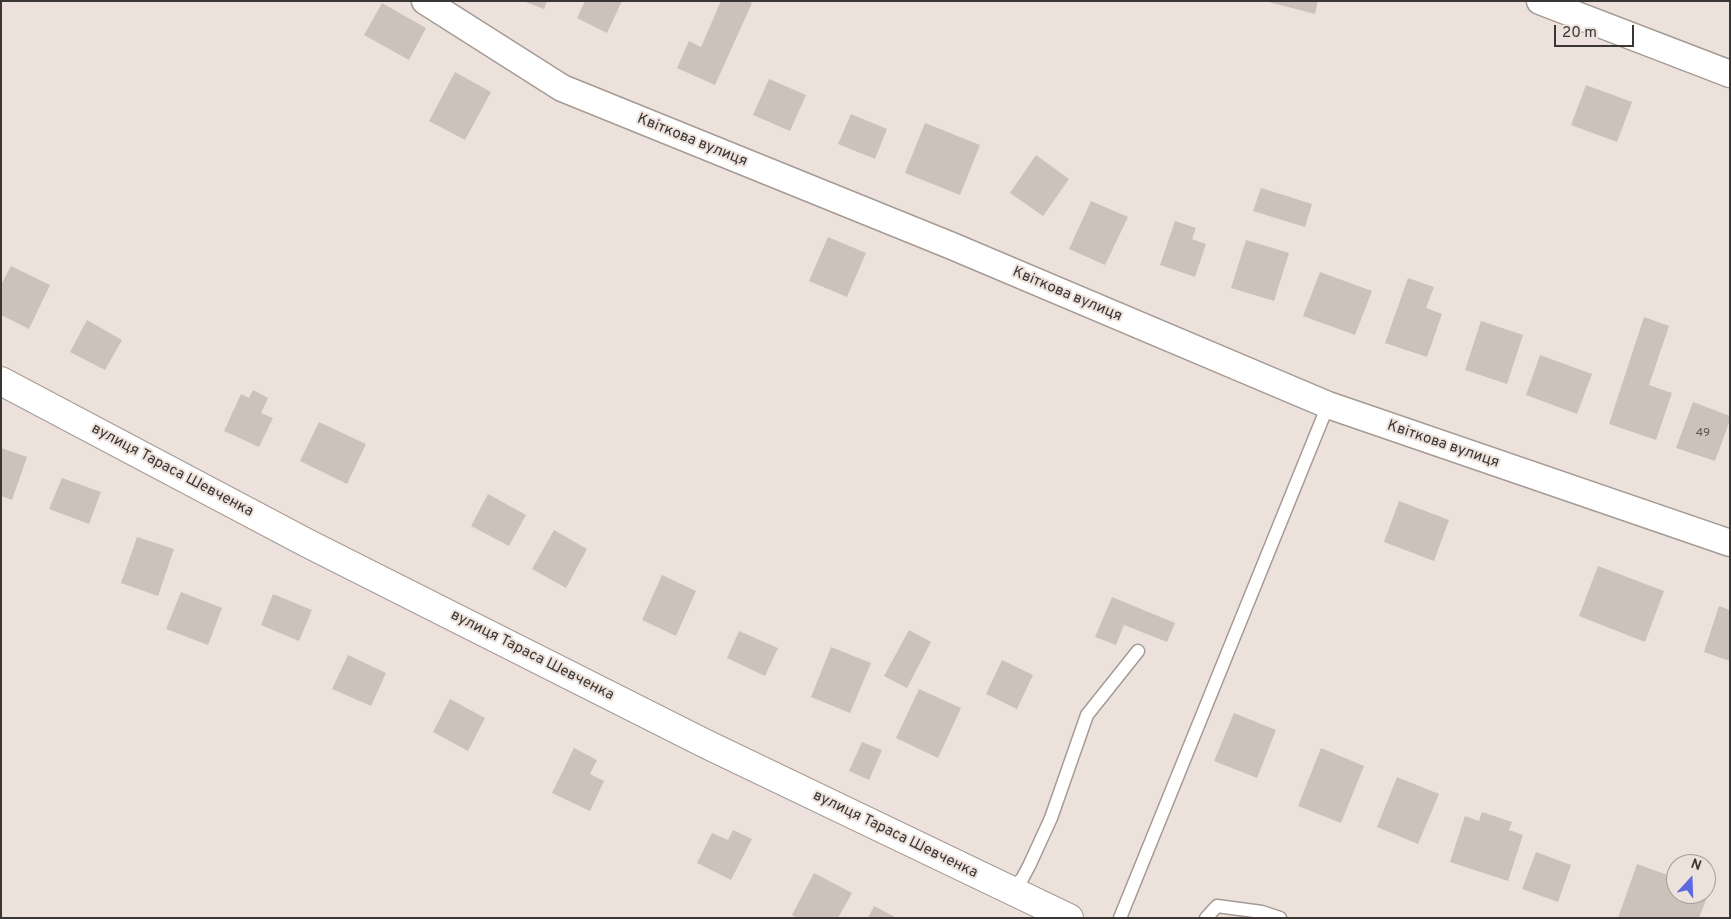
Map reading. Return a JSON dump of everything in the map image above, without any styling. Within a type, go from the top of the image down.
[{"type":"street","name":"Квіткова вулиця","points":[[424,1],[562,88],[952,246],[1328,405],[1730,544]]},
{"type":"street","points":[[1540,1],[1730,74]]},
{"type":"street","name":"вулиця Тараса Шевченка","points":[[1,381],[308,543],[715,748],[1069,918]]},
{"type":"lane","points":[[1120,918],[1328,405]]},
{"type":"lane","points":[[1010,890],[1022,879],[1051,818],[1087,715],[1138,651]]},
{"type":"lane","points":[[1206,918],[1217,906],[1262,912],[1280,918]]},
{"type":"building","points":[[523,1],[547,1],[544,9]]},
{"type":"building","points":[[585,1],[622,1],[607,33],[577,18]]},
{"type":"building","points":[[721,1],[747,1],[752,3],[715,85],[677,68],[689,41],[701,47]]},
{"type":"building","points":[[1265,1],[1318,1],[1315,14]]},
{"type":"building","points":[[382,3],[426,28],[409,60],[364,35]]},
{"type":"building","points":[[455,72],[491,92],[465,140],[429,121]]},
{"type":"building","points":[[769,79],[806,95],[790,131],[753,115]]},
{"type":"building","points":[[1586,85],[1632,102],[1617,142],[1571,125]]},
{"type":"building","points":[[851,114],[887,129],[875,159],[838,144]]},
{"type":"building","points":[[925,123],[980,145],[960,195],[905,173]]},
{"type":"building","points":[[1036,155],[1069,179],[1043,216],[1010,193]]},
{"type":"building","points":[[1261,188],[1312,204],[1305,227],[1253,211]]},
{"type":"building","points":[[1091,201],[1128,217],[1105,265],[1069,249]]},
{"type":"building","points":[[1175,221],[1196,228],[1192,239],[1206,244],[1195,277],[1160,265]]},
{"type":"building","points":[[828,237],[866,253],[847,297],[809,281]]},
{"type":"building","points":[[1246,240],[1289,253],[1274,301],[1231,288]]},
{"type":"building","points":[[11,266],[50,285],[29,329],[1,315],[1,285]]},
{"type":"building","points":[[1320,272],[1372,291],[1355,335],[1303,316]]},
{"type":"building","points":[[1408,278],[1434,287],[1426,308],[1442,314],[1427,357],[1385,343]]},
{"type":"building","points":[[1644,317],[1669,326],[1649,385],[1672,393],[1656,440],[1609,424]]},
{"type":"building","points":[[87,320],[122,340],[105,370],[70,352]]},
{"type":"building","points":[[1481,321],[1523,335],[1507,384],[1465,370]]},
{"type":"building","points":[[1540,355],[1592,374],[1577,414],[1526,395]]},
{"type":"building","points":[[253,390],[268,398],[261,413],[273,418],[259,447],[224,431],[241,394],[249,398]]},
{"type":"building","points":[[1693,402],[1730,416],[1715,461],[1676,448]]},
{"type":"building","points":[[319,422],[366,444],[347,484],[300,461]]},
{"type":"building","points":[[1,448],[27,457],[12,500],[1,496]]},
{"type":"building","points":[[62,478],[101,492],[89,524],[49,509]]},
{"type":"building","points":[[488,494],[526,515],[509,546],[471,526]]},
{"type":"building","points":[[1399,501],[1449,520],[1434,561],[1384,542]]},
{"type":"building","points":[[554,530],[587,549],[566,588],[532,569]]},
{"type":"building","points":[[137,537],[174,549],[158,596],[121,583]]},
{"type":"building","points":[[1598,566],[1664,591],[1645,642],[1579,616]]},
{"type":"building","points":[[662,575],[696,591],[676,636],[642,620]]},
{"type":"building","points":[[181,592],[222,608],[208,645],[166,629]]},
{"type":"building","points":[[273,594],[312,610],[299,641],[261,625]]},
{"type":"building","points":[[1112,597],[1175,623],[1167,642],[1124,625],[1116,645],[1095,637]]},
{"type":"building","points":[[1719,606],[1730,610],[1730,661],[1704,652]]},
{"type":"building","points":[[909,630],[931,642],[907,688],[884,676]]},
{"type":"building","points":[[739,631],[778,648],[765,676],[727,658]]},
{"type":"building","points":[[831,647],[871,663],[850,713],[811,697]]},
{"type":"building","points":[[348,655],[386,673],[371,706],[332,689]]},
{"type":"building","points":[[1002,660],[1033,675],[1017,709],[986,694]]},
{"type":"building","points":[[919,689],[961,708],[938,758],[896,738]]},
{"type":"building","points":[[450,699],[485,718],[468,751],[433,732]]},
{"type":"building","points":[[1234,713],[1276,730],[1257,778],[1214,761]]},
{"type":"building","points":[[862,742],[882,750],[869,780],[849,771]]},
{"type":"building","points":[[574,748],[597,760],[590,774],[604,781],[590,811],[552,793]]},
{"type":"building","points":[[1321,748],[1364,766],[1341,823],[1298,806]]},
{"type":"building","points":[[1397,777],[1439,794],[1418,844],[1377,827]]},
{"type":"building","points":[[1482,812],[1512,822],[1509,830],[1523,835],[1508,881],[1450,862],[1465,816],[1479,821]]},
{"type":"building","points":[[733,830],[752,839],[731,880],[697,863],[712,833],[728,840]]},
{"type":"building","points":[[1536,852],[1571,865],[1558,902],[1522,889]]},
{"type":"building","points":[[1637,864],[1666,874],[1666,904],[1704,904],[1699,918],[1618,918]]},
{"type":"building","points":[[814,873],[852,893],[838,918],[797,918],[792,915]]},
{"type":"building","points":[[874,906],[897,918],[868,918]]}]
